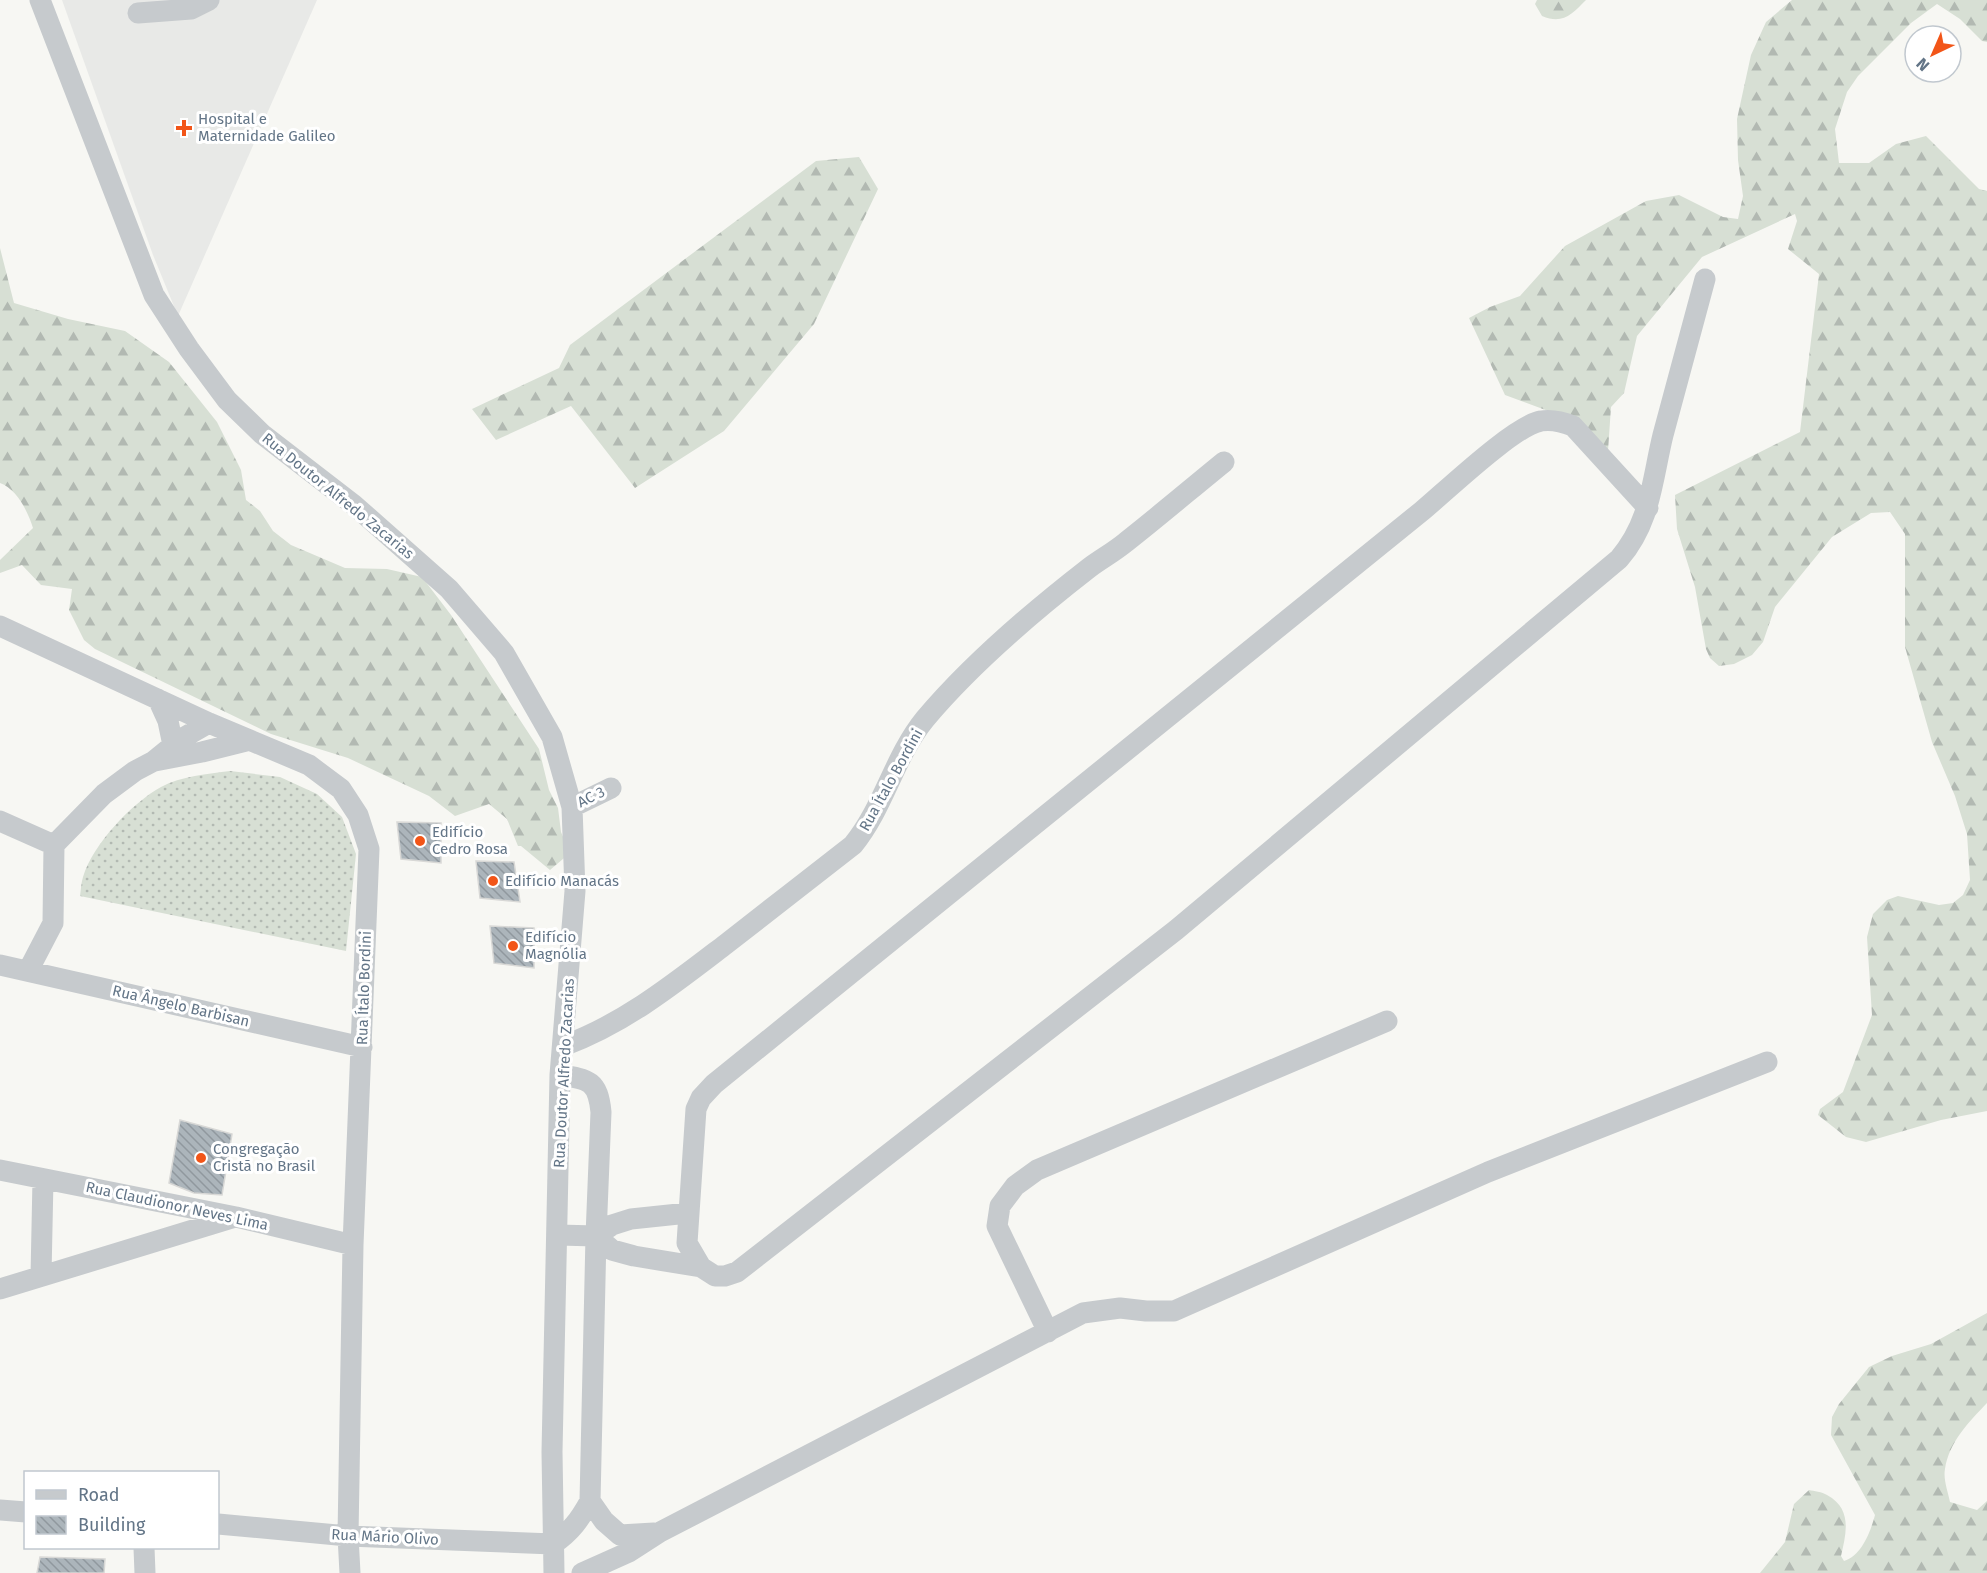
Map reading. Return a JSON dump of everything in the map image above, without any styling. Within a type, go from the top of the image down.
[{"type":"street","name":"Rua Doutor Alfredo Zacarias","points":[[40,0],[154,295],[189,349],[227,400],[262,434],[354,505],[449,589],[504,653],[552,737],[572,807],[575,891],[560,1075],[552,1452],[554,1573]]},
{"type":"street","points":[[138,13],[191,9],[209,0]]},
{"type":"street","points":[[596,1236],[612,1250],[634,1257],[701,1267],[715,1276],[737,1272],[1176,930],[1619,559],[1632,545],[1648,508],[1658,455],[1705,279]]},
{"type":"street","points":[[701,1267],[687,1243],[688,1213],[696,1109],[701,1098],[714,1084],[1422,511],[1515,433],[1540,421],[1562,421],[1573,426],[1648,508]]},
{"type":"street","name":"Rua Ítalo Bordini","points":[[563,1046],[591,1036],[624,1017],[689,972],[853,845],[864,831],[910,739],[926,718],[978,663],[1090,567],[1124,544],[1224,462]]},
{"type":"street","name":"Rua Ítalo Bordini","points":[[0,626],[209,723],[309,765],[342,789],[358,815],[369,849],[353,1245],[348,1536],[350,1573]]},
{"type":"street","points":[[158,699],[168,721],[173,745]]},
{"type":"street","points":[[28,971],[53,923],[54,845],[104,794],[135,771],[154,761],[173,745],[209,723]]},
{"type":"street","points":[[154,761],[250,740]]},
{"type":"street","name":"AC 3","points":[[572,807],[611,788]]},
{"type":"street","points":[[0,821],[54,845]]},
{"type":"street","name":"Rua Ângelo Barbisan","points":[[0,966],[362,1047]]},
{"type":"street","points":[[1048,1332],[997,1226],[1000,1206],[1015,1186],[1037,1170],[1387,1021]]},
{"type":"street","points":[[582,1573],[628,1552],[660,1532],[1083,1313],[1120,1308],[1174,1311],[1488,1172],[1767,1062]]},
{"type":"street","points":[[553,1544],[568,1534],[590,1501],[601,1112],[599,1098],[589,1081],[560,1075]]},
{"type":"street","name":"Rua Claudionor Neves Lima","points":[[0,1170],[236,1217],[353,1245]]},
{"type":"street","points":[[42,1179],[42,1276]]},
{"type":"street","points":[[558,1235],[596,1236],[612,1225],[631,1219],[688,1213]]},
{"type":"street","points":[[0,1289],[236,1217]]},
{"type":"street","points":[[590,1501],[604,1521],[620,1535],[660,1532]]},
{"type":"street","points":[[0,1510],[24,1512]]},
{"type":"street","name":"Rua Mário Olivo","points":[[219,1524],[348,1536],[553,1544]]},
{"type":"street","points":[[144,1549],[144,1573]]},
{"type":"shaded area","name":"Hospital e Maternidade Galileo","points":[[62,0],[317,0],[178,316],[153,255]]},
{"type":"green space","points":[[1537,0],[1586,0],[1567,17],[1556,19],[1542,16],[1535,4]]},
{"type":"green space","points":[[1792,0],[1987,0],[1987,42],[1982,41],[1960,19],[1937,4],[1910,24],[1903,24],[1903,31],[1858,76],[1847,92],[1835,129],[1839,163],[1869,163],[1896,144],[1926,136],[1979,189],[1987,191],[1987,1111],[1941,1120],[1866,1142],[1846,1137],[1818,1115],[1820,1109],[1843,1092],[1872,1015],[1867,937],[1873,914],[1887,900],[1898,896],[1939,905],[1953,903],[1963,895],[1970,880],[1967,834],[1955,796],[1932,742],[1905,647],[1905,534],[1890,512],[1871,513],[1832,537],[1775,607],[1763,642],[1752,655],[1734,664],[1719,666],[1710,658],[1706,649],[1695,587],[1677,529],[1675,495],[1800,432],[1819,274],[1788,249],[1797,221],[1795,214],[1702,257],[1637,336],[1624,393],[1611,407],[1608,451],[1559,415],[1505,395],[1469,318],[1520,296],[1565,246],[1646,201],[1679,195],[1723,217],[1738,219],[1743,196],[1738,160],[1737,119],[1751,55],[1766,22]]},
{"type":"green space","points":[[859,157],[878,189],[814,324],[724,431],[635,488],[571,406],[496,440],[472,409],[559,368],[570,345],[816,161]]},
{"type":"green space","points":[[0,248],[14,303],[68,319],[125,331],[169,362],[217,422],[241,470],[246,500],[260,511],[273,531],[291,545],[345,568],[387,569],[422,577],[451,615],[539,749],[549,790],[558,808],[561,832],[570,853],[550,870],[518,846],[507,819],[489,804],[455,816],[429,796],[348,758],[271,734],[95,649],[84,640],[69,610],[72,589],[41,585],[22,565],[0,573],[0,560],[33,528],[17,496],[0,483]]},
{"type":"green space","points":[[230,771],[280,777],[317,794],[342,817],[356,854],[346,951],[80,896],[83,877],[95,851],[104,838],[138,803],[161,787],[177,780]]},
{"type":"green space","points":[[1987,1313],[1987,1403],[1955,1441],[1947,1459],[1945,1481],[1950,1502],[1977,1510],[1987,1501],[1987,1573],[1760,1573],[1785,1542],[1794,1504],[1809,1490],[1827,1495],[1841,1507],[1846,1522],[1846,1531],[1841,1556],[1844,1561],[1856,1554],[1868,1535],[1875,1515],[1831,1435],[1832,1417],[1839,1404],[1869,1367],[1892,1356],[1931,1344]]},
{"type":"building","name":"Edifício Cedro Rosa","points":[[397,822],[441,823],[441,863],[401,859]]},
{"type":"building","name":"Edifício Manacás","points":[[476,861],[514,862],[520,902],[480,898]]},
{"type":"building","name":"Edifício Magnólia","points":[[490,926],[534,928],[534,968],[494,963]]},
{"type":"building","name":"Congregação Cristã no Brasil","points":[[180,1120],[232,1134],[222,1195],[194,1193],[169,1183]]},
{"type":"building","points":[[40,1557],[105,1559],[104,1573],[37,1573]]},
{"type":"place","name":"Hospital e Maternidade Galileo","points":[[184,128]]},
{"type":"place","name":"Edifício Cedro Rosa","points":[[420,841]]},
{"type":"place","name":"Edifício Manacás","points":[[493,881]]},
{"type":"place","name":"Edifício Magnólia","points":[[513,946]]},
{"type":"place","name":"Congregação Cristã no Brasil","points":[[201,1158]]}]
